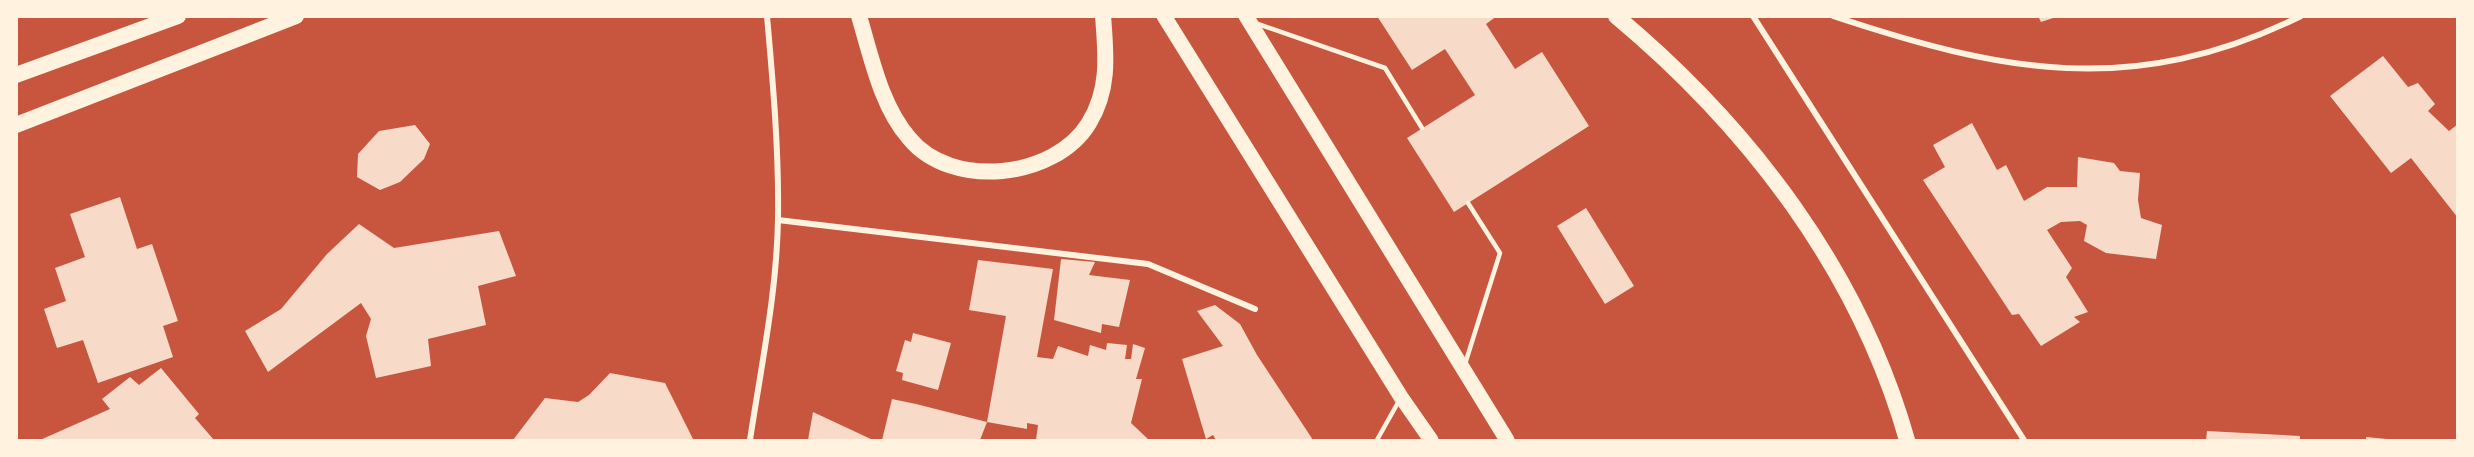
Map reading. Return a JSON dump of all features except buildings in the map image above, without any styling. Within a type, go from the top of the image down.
[{"type":"highway","points":[[16,125],[296,16]]},
{"type":"highway","points":[[859,16],[883,89],[903,130],[918,148],[933,158],[966,170],[1006,170],[1030,165],[1054,155],[1071,144],[1089,124],[1103,91],[1106,71],[1103,16]]},
{"type":"highway","points":[[1616,16],[1660,54],[1726,122],[1766,168],[1807,225],[1856,308],[1899,413],[1907,441]]},
{"type":"highway","points":[[16,75],[176,17]]},
{"type":"main road","points":[[1164,16],[1401,397],[1431,441]]},
{"type":"main road","points":[[1247,19],[1507,441]]},
{"type":"street","points":[[750,441],[773,287],[778,219],[775,116],[767,16]]},
{"type":"street","points":[[1753,16],[2024,441]]},
{"type":"street","points":[[1833,16],[1889,35],[1980,58],[2018,66],[2086,70],[2123,68],[2192,57],[2267,32],[2301,16]]},
{"type":"street","points":[[778,219],[1148,264],[1255,309]]},
{"type":"lane","points":[[1247,19],[1384,68],[1422,128]]},
{"type":"lane","points":[[1463,370],[1500,253],[1468,203]]},
{"type":"lane","points":[[1377,441],[1401,397]]}]
